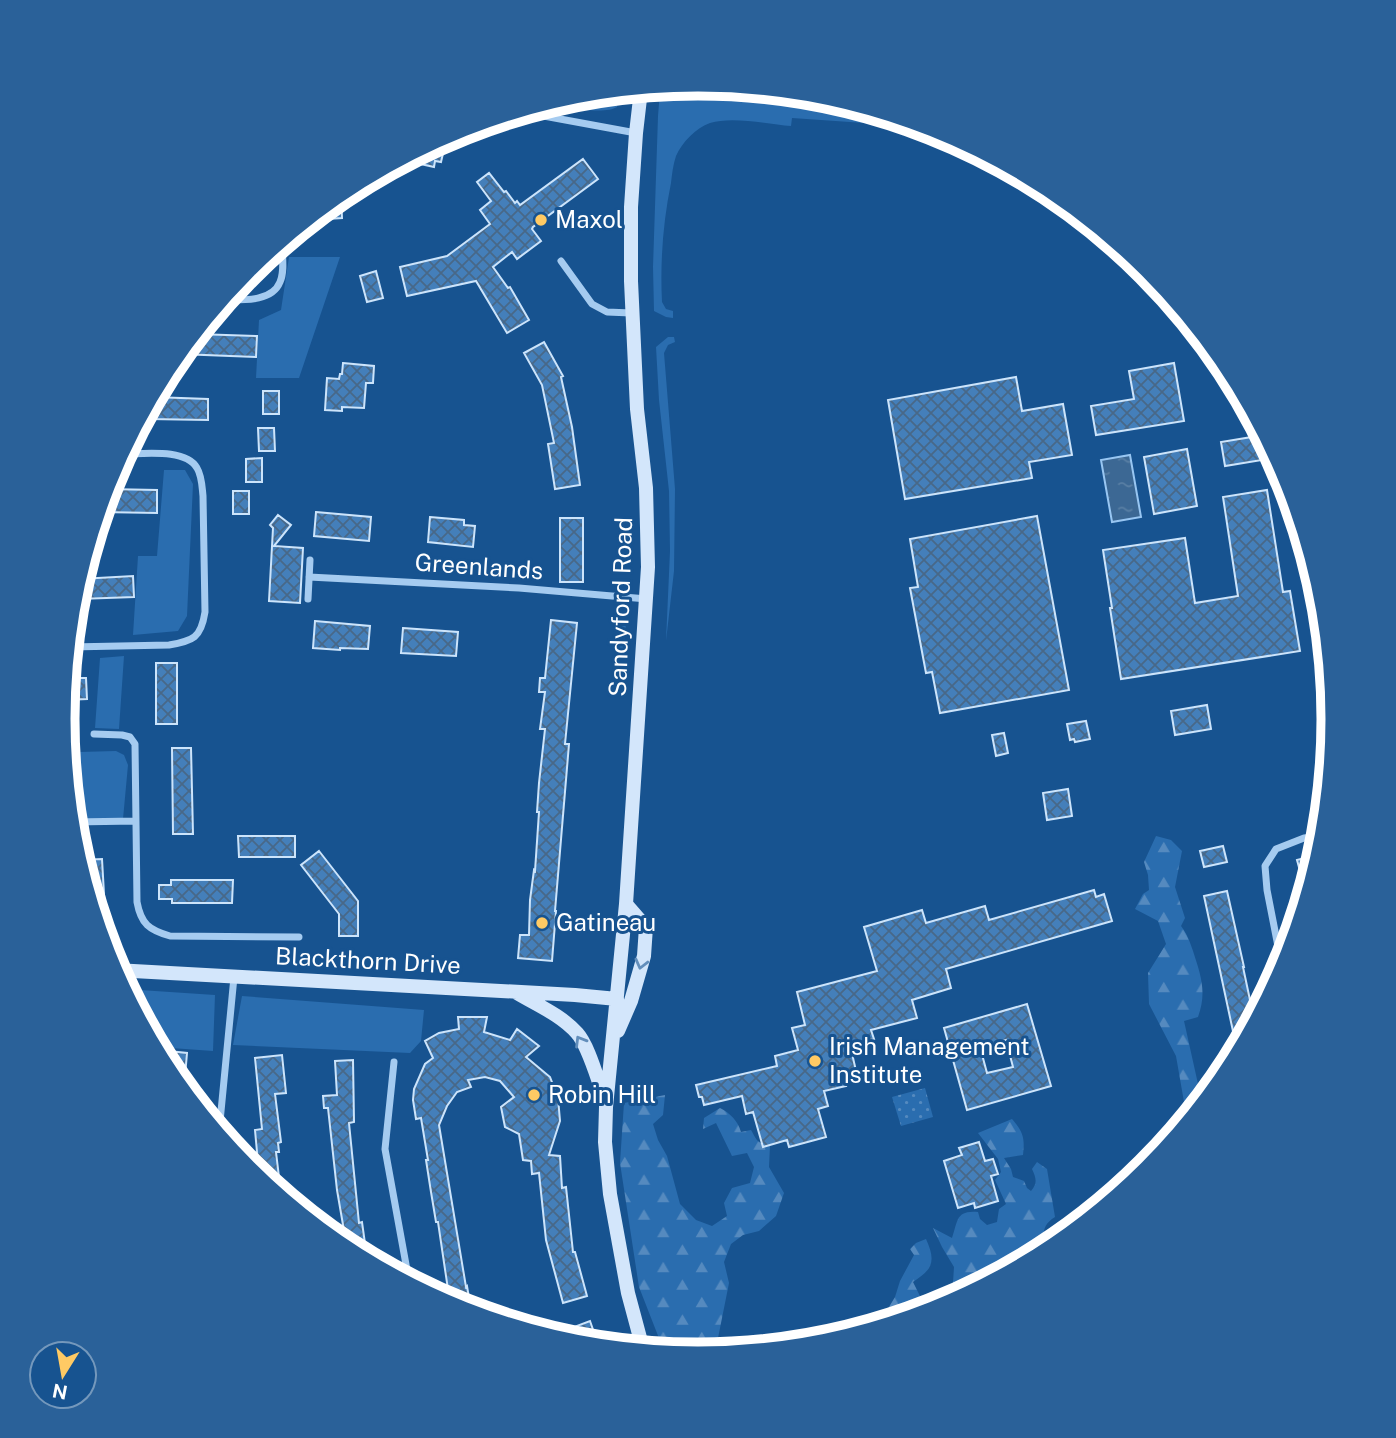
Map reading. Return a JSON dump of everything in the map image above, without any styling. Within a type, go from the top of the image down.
[{"type":"main road","name":"Sandyford Road","points":[[640,100],[631,221],[631,313],[637,409],[646,488],[647,599],[626,904],[606,1104],[605,1142],[610,1194],[628,1293],[640,1338]]},
{"type":"main road","name":"Sandyford Road","points":[[613,1042],[631,1001],[644,956],[646,927],[626,904]]},
{"type":"main road","name":"Blackthorn Drive","points":[[129,971],[617,999]]},
{"type":"main road","points":[[514,992],[556,1016],[578,1034],[606,1104]]},
{"type":"street","points":[[542,116],[636,133]]},
{"type":"street","points":[[239,299],[258,298],[272,293],[280,283],[282,256]]},
{"type":"street","points":[[561,261],[592,304],[607,312],[631,313]]},
{"type":"street","points":[[80,647],[182,643],[196,638],[203,626],[205,612],[202,495],[197,466],[185,457],[135,454]]},
{"type":"street","points":[[308,598],[310,560]]},
{"type":"street","name":"Greenlands","points":[[309,577],[647,599]]},
{"type":"street","points":[[94,734],[122,735],[130,737],[135,744],[137,902],[139,915],[146,925],[170,936],[299,937]]},
{"type":"street","points":[[84,822],[136,821]]},
{"type":"street","points":[[1278,945],[1265,866],[1276,849],[1309,837]]},
{"type":"street","points":[[220,1118],[234,976]]},
{"type":"street","points":[[394,1062],[385,1149],[407,1269]]},
{"type":"green space","points":[[698,96],[819,108],[883,124],[792,118],[791,126],[729,120],[705,125],[690,136],[676,156],[664,227],[662,302],[666,309],[673,311],[673,318],[654,311],[659,98]]},
{"type":"green space","points":[[618,102],[617,107],[611,109],[575,108]]},
{"type":"green space","points":[[289,257],[340,257],[299,378],[256,378],[259,320],[281,310]]},
{"type":"green space","points":[[668,337],[674,337],[675,342],[668,345],[664,353],[675,489],[674,571],[666,641],[670,551],[669,491],[656,347]]},
{"type":"green space","points":[[164,470],[185,470],[193,484],[187,616],[178,631],[133,635],[138,556],[157,556]]},
{"type":"green space","points":[[619,619],[626,622],[621,691],[615,691]]},
{"type":"green space","points":[[124,656],[119,729],[95,728],[100,658]]},
{"type":"green space","points":[[116,751],[124,755],[128,765],[123,819],[84,821],[78,765],[79,752]]},
{"type":"green space","points":[[1156,836],[1171,840],[1182,851],[1175,887],[1185,918],[1181,926],[1191,944],[1202,984],[1198,1017],[1184,1021],[1199,1088],[1185,1107],[1176,1056],[1149,1004],[1148,973],[1166,944],[1158,921],[1135,909],[1143,894],[1149,890],[1144,862]]},
{"type":"green space","points":[[140,990],[215,995],[213,1051],[170,1048],[140,995]]},
{"type":"green space","points":[[242,996],[424,1010],[421,1041],[410,1053],[233,1045]]},
{"type":"green space","points":[[925,1088],[933,1117],[901,1126],[892,1097]]},
{"type":"green space","points":[[665,1095],[663,1115],[653,1124],[667,1156],[680,1204],[696,1220],[712,1226],[727,1216],[724,1203],[732,1188],[750,1183],[754,1167],[747,1153],[732,1156],[716,1123],[703,1129],[704,1118],[720,1108],[733,1118],[741,1132],[751,1130],[760,1143],[770,1145],[769,1167],[784,1193],[776,1216],[759,1231],[743,1235],[731,1244],[724,1262],[729,1283],[717,1341],[660,1340],[639,1287],[620,1163],[624,1103]]},
{"type":"green space","points":[[1012,1119],[1022,1135],[1023,1155],[1004,1158],[1013,1177],[1024,1181],[1031,1191],[1036,1180],[1032,1169],[1037,1162],[1047,1169],[1055,1217],[1046,1225],[1044,1237],[954,1286],[954,1267],[933,1228],[952,1238],[961,1215],[978,1212],[980,1219],[987,1225],[997,1222],[999,1209],[1006,1204],[995,1180],[1001,1172],[998,1159],[978,1133]]},
{"type":"green space","points":[[926,1239],[932,1259],[925,1273],[913,1282],[920,1296],[913,1303],[885,1313],[914,1255],[910,1249]]},
{"type":"water","points":[[1130,455],[1141,517],[1112,522],[1101,460]]},
{"type":"building","points":[[444,151],[441,162],[435,161],[434,167],[417,163]]},
{"type":"building","points":[[583,159],[598,179],[533,227],[541,241],[517,259],[512,252],[493,267],[508,288],[510,287],[529,320],[507,333],[476,281],[407,296],[400,267],[447,256],[490,224],[480,210],[491,201],[477,182],[489,173],[504,192],[520,205]]},
{"type":"building","points":[[342,209],[342,218],[327,219]]},
{"type":"building","points":[[376,271],[383,298],[367,302],[360,276]]},
{"type":"building","points":[[209,334],[257,336],[256,357],[193,355]]},
{"type":"building","points":[[544,342],[563,376],[561,377],[572,427],[580,485],[555,489],[548,444],[554,443],[542,385],[524,353]]},
{"type":"building","points":[[343,363],[374,366],[373,383],[366,383],[364,408],[342,407],[342,411],[325,410],[327,378],[339,379]]},
{"type":"building","points":[[1174,363],[1184,421],[1096,435],[1091,406],[1134,399],[1129,371]]},
{"type":"building","points":[[1016,377],[1022,411],[1063,404],[1072,455],[1029,462],[1032,478],[905,499],[888,400]]},
{"type":"building","points":[[263,391],[279,391],[279,414],[263,414]]},
{"type":"building","points":[[165,397],[208,399],[208,420],[153,419]]},
{"type":"building","points":[[258,428],[274,428],[275,451],[259,451]]},
{"type":"building","points":[[1253,437],[1262,460],[1225,466],[1221,442]]},
{"type":"building","points":[[1187,449],[1197,506],[1154,514],[1144,457]]},
{"type":"building","points":[[262,458],[262,482],[246,482],[246,459]]},
{"type":"building","points":[[120,489],[157,490],[157,513],[111,512]]},
{"type":"building","points":[[1267,490],[1283,592],[1290,591],[1300,651],[1121,679],[1103,550],[1185,538],[1195,603],[1238,596],[1223,497]]},
{"type":"building","points":[[233,491],[249,491],[249,514],[233,514]]},
{"type":"building","points":[[316,512],[371,517],[369,541],[314,536]]},
{"type":"building","points":[[278,515],[291,525],[274,546],[303,548],[300,603],[269,601],[273,528],[270,525]]},
{"type":"building","points":[[1037,516],[1069,690],[940,713],[932,672],[926,673],[910,588],[918,587],[910,539]]},
{"type":"building","points":[[430,517],[464,520],[464,525],[475,526],[473,547],[428,542]]},
{"type":"building","points":[[560,518],[583,518],[583,582],[560,582]]},
{"type":"building","points":[[133,576],[134,597],[87,599],[91,578]]},
{"type":"building","points":[[551,620],[577,623],[565,744],[569,744],[552,961],[518,958],[520,935],[529,935],[545,729],[540,729],[545,692],[539,692],[540,678],[545,678]]},
{"type":"building","points":[[315,621],[370,626],[368,649],[313,648]]},
{"type":"building","points":[[403,628],[458,632],[456,656],[401,653]]},
{"type":"building","points":[[156,663],[177,663],[177,724],[156,724]]},
{"type":"building","points":[[77,678],[86,678],[87,699],[76,700]]},
{"type":"building","points":[[1207,705],[1211,729],[1175,735],[1171,711]]},
{"type":"building","points":[[1086,721],[1090,739],[1075,742],[1074,739],[1070,740],[1067,724]]},
{"type":"building","points":[[1004,733],[1008,753],[996,756],[992,735]]},
{"type":"building","points":[[172,748],[191,748],[193,834],[173,834]]},
{"type":"building","points":[[1068,789],[1072,816],[1047,820],[1043,793]]},
{"type":"building","points":[[238,836],[295,836],[295,857],[239,857]]},
{"type":"building","points":[[1223,846],[1227,862],[1204,867],[1200,851]]},
{"type":"building","points":[[319,851],[358,901],[358,936],[339,936],[339,914],[301,865]]},
{"type":"building","points":[[1305,858],[1301,875],[1297,860]]},
{"type":"building","points":[[91,859],[102,859],[105,909],[96,880]]},
{"type":"building","points":[[171,880],[233,880],[232,903],[172,903],[172,899],[159,899],[159,885],[171,885]]},
{"type":"building","points":[[1094,890],[1096,897],[1104,894],[1112,921],[946,969],[951,988],[912,1000],[917,1018],[871,1030],[874,1039],[850,1045],[857,1075],[844,1079],[846,1086],[824,1091],[828,1106],[818,1109],[826,1137],[789,1147],[787,1140],[763,1147],[753,1112],[746,1114],[742,1096],[704,1105],[702,1097],[699,1097],[696,1085],[777,1066],[775,1056],[798,1050],[792,1028],[805,1025],[797,992],[877,971],[864,927],[922,910],[926,923],[985,906],[989,920]]},
{"type":"building","points":[[1227,891],[1244,967],[1251,1005],[1234,1035],[1204,896]]},
{"type":"building","points":[[1027,1004],[1051,1086],[967,1110],[944,1028]],"holes":[[[1006,1040],[1013,1067],[987,1073],[980,1047]]]},
{"type":"building","name":"Robin Hill","points":[[458,1017],[487,1017],[484,1032],[510,1040],[517,1029],[539,1046],[526,1057],[550,1077],[558,1098],[560,1121],[549,1155],[560,1156],[562,1188],[566,1187],[573,1252],[587,1296],[563,1303],[546,1240],[539,1173],[532,1174],[531,1161],[523,1160],[519,1134],[505,1127],[501,1107],[514,1097],[500,1081],[485,1077],[468,1080],[471,1087],[457,1092],[439,1125],[469,1298],[448,1289],[421,1118],[416,1119],[413,1100],[414,1089],[425,1064],[433,1058],[425,1041],[439,1033],[459,1029]]},
{"type":"building","points":[[172,1051],[187,1053],[185,1072]]},
{"type":"building","points":[[282,1055],[286,1093],[275,1094],[281,1142],[278,1143],[279,1152],[276,1152],[279,1180],[258,1159],[255,1130],[262,1129],[255,1058]]},
{"type":"building","points":[[353,1060],[354,1122],[349,1123],[359,1223],[362,1222],[365,1245],[344,1231],[337,1190],[328,1108],[324,1108],[323,1096],[337,1095],[335,1061]]},
{"type":"building","points":[[979,1142],[985,1161],[993,1159],[998,1174],[991,1176],[998,1201],[975,1208],[974,1203],[958,1208],[944,1161],[962,1155],[959,1148]]},
{"type":"building","points":[[590,1321],[594,1333],[577,1330],[570,1328]]},
{"type":"place","name":"Maxol","points":[[541,220]]},
{"type":"place","name":"Gatineau","points":[[542,923]]},
{"type":"place","name":"Irish Management Institute","points":[[815,1061]]},
{"type":"place","name":"Robin Hill","points":[[534,1095]]}]
